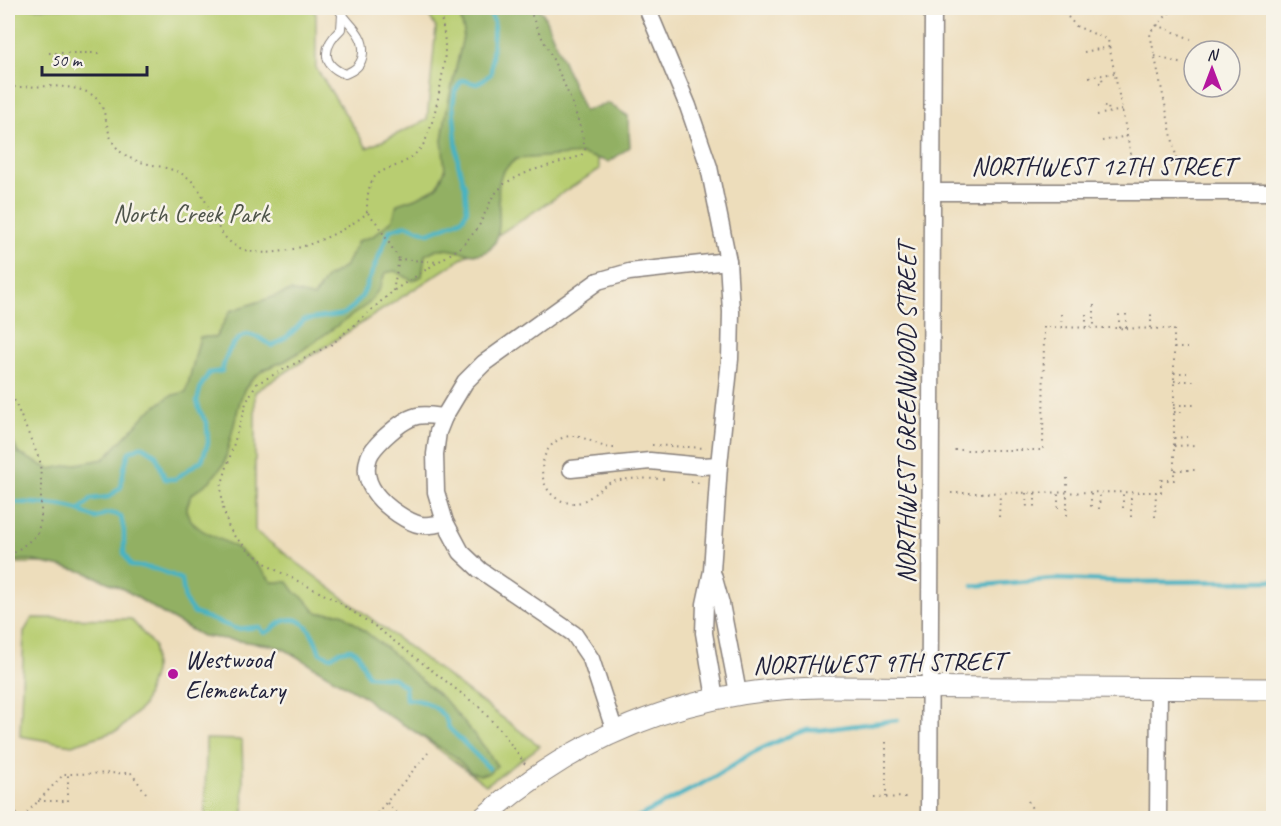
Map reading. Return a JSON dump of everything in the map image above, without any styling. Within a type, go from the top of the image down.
[{"type":"street","points":[[648,8],[688,106],[709,167],[728,261],[731,312],[730,359],[712,571],[705,604],[704,633],[715,698]]},
{"type":"street","name":"NORTHWEST GREENWOOD STREET","points":[[929,819],[933,8]]},
{"type":"street","name":"NORTHWEST 12TH STREET","points":[[933,192],[1274,192]]},
{"type":"street","points":[[615,732],[591,659],[574,634],[480,570],[460,552],[439,504],[435,478],[438,432],[444,417],[465,382],[484,363],[598,281],[629,272],[728,261]]},
{"type":"street","points":[[444,417],[424,415],[414,417],[392,430],[376,446],[369,457],[367,471],[372,490],[377,498],[395,512],[420,526],[445,522]]},
{"type":"street","points":[[571,469],[650,461],[702,466],[720,465]]},
{"type":"street","points":[[712,571],[721,604],[738,693]]},
{"type":"street","name":"NORTHWEST 9TH STREET","points":[[483,819],[534,777],[568,755],[657,714],[738,693],[793,687],[1274,689]]},
{"type":"street","points":[[1158,819],[1159,689]]},
{"type":"lane","points":[[340,11],[362,39],[364,46],[363,60],[356,69],[345,74],[336,70],[328,61],[327,50],[331,39],[341,29],[340,11]]},
{"type":"path","points":[[393,291],[399,259],[376,222],[367,213],[367,194],[374,177],[411,158],[427,141],[435,115],[445,50],[438,8]]},
{"type":"path","points":[[530,8],[578,117],[585,149],[576,158],[530,171],[505,183],[494,196],[483,220],[470,238],[393,291],[332,344],[256,384],[246,403],[222,482],[221,498],[225,518],[235,537],[252,554],[272,568],[356,612],[479,707],[502,732],[534,777]]},
{"type":"path","points":[[1060,8],[1076,26],[1108,40],[1135,175]]},
{"type":"path","points":[[1174,8],[1150,31],[1180,175]]},
{"type":"path","points":[[1158,25],[1191,39]]},
{"type":"path","points":[[1084,52],[1109,47]]},
{"type":"path","points":[[49,53],[102,53]]},
{"type":"path","points":[[1155,56],[1182,64]]},
{"type":"path","points":[[1089,77],[1115,73]]},
{"type":"path","points":[[1099,83],[1103,82],[1101,75]]},
{"type":"path","points":[[8,87],[70,88],[80,90],[95,98],[104,111],[109,135],[118,150],[136,160],[166,166],[188,178],[201,193],[220,231],[228,240],[242,248],[266,253],[304,246],[345,229],[367,213]]},
{"type":"path","points":[[1104,107],[1108,106],[1109,113]]},
{"type":"path","points":[[1097,115],[1122,110]]},
{"type":"path","points":[[1102,141],[1128,136]]},
{"type":"path","points":[[399,259],[436,262]]},
{"type":"path","points":[[1094,305],[1094,327]]},
{"type":"path","points":[[1061,314],[1062,327]]},
{"type":"path","points":[[1086,314],[1086,327]]},
{"type":"path","points":[[1119,314],[1119,328]]},
{"type":"path","points":[[1126,314],[1126,328]]},
{"type":"path","points":[[1151,314],[1151,328]]},
{"type":"path","points":[[951,450],[1043,450],[1044,327],[1174,329],[1175,470],[1174,480],[1161,480],[1161,492],[951,493]]},
{"type":"path","points":[[1174,348],[1187,348]]},
{"type":"path","points":[[1174,373],[1187,373]]},
{"type":"path","points":[[8,377],[12,395],[40,461],[41,480],[41,519],[34,539],[14,553],[8,566]]},
{"type":"path","points":[[1174,381],[1196,381]]},
{"type":"path","points":[[1174,405],[1196,405]]},
{"type":"path","points":[[1174,412],[1186,412]]},
{"type":"path","points":[[1174,438],[1187,437]]},
{"type":"path","points":[[1174,446],[1195,445]]},
{"type":"path","points":[[1175,470],[1196,470]]},
{"type":"path","points":[[1067,478],[1067,517]]},
{"type":"path","points":[[1099,508],[1100,492]]},
{"type":"path","points":[[1155,517],[1156,492]]},
{"type":"path","points":[[999,517],[1000,493]]},
{"type":"path","points":[[1026,493],[1026,508]]},
{"type":"path","points":[[1035,493],[1035,508]]},
{"type":"path","points":[[1058,493],[1058,508]]},
{"type":"path","points":[[1091,493],[1091,509]]},
{"type":"path","points":[[1123,493],[1123,508]]},
{"type":"path","points":[[1131,493],[1131,517]]},
{"type":"path","points":[[886,742],[886,797]]},
{"type":"path","points":[[373,819],[428,753]]},
{"type":"path","points":[[8,805],[10,810],[23,818],[64,774],[131,774],[146,793]]},
{"type":"path","points":[[39,801],[68,801],[68,774]]},
{"type":"path","points":[[874,798],[908,797]]},
{"type":"path","points":[[1028,801],[1037,819]]},
{"type":"path","points":[[386,802],[402,819]]},
{"type":"green space","name":"North Creek Park","points":[[8,8],[312,8],[316,14],[316,68],[367,148],[427,120],[436,28],[425,8],[534,8],[589,125],[600,169],[255,392],[255,531],[540,746],[486,785],[191,563],[8,563]]},
{"type":"green space","points":[[458,8],[537,8],[543,13],[584,111],[608,103],[628,116],[630,147],[609,162],[582,154],[516,159],[504,170],[500,179],[499,227],[494,244],[489,250],[475,254],[445,249],[435,250],[425,255],[422,276],[413,281],[395,271],[385,273],[380,288],[368,304],[301,351],[265,369],[252,379],[240,401],[224,464],[210,481],[191,495],[186,510],[195,524],[208,534],[238,549],[272,582],[288,582],[314,610],[320,613],[342,613],[396,656],[446,701],[486,749],[497,766],[489,773],[480,775],[471,772],[454,756],[375,707],[365,697],[284,649],[202,636],[125,590],[85,572],[29,560],[8,561],[8,429],[18,453],[49,469],[104,459],[147,413],[170,396],[186,392],[200,337],[216,337],[230,311],[291,291],[314,297],[326,278],[345,267],[358,241],[373,236],[393,219],[397,204],[437,187],[445,170],[442,140],[464,32]]},
{"type":"green space","points":[[32,618],[131,619],[154,646],[154,672],[143,706],[119,730],[72,745],[20,736],[24,632]]},
{"type":"green space","points":[[206,739],[242,740],[244,818],[205,818]]},
{"type":"waterway","points":[[80,510],[91,499],[109,497],[121,487],[129,452],[142,446],[156,455],[165,479],[175,479],[202,460],[208,443],[207,424],[197,401],[201,386],[209,373],[222,371],[227,354],[237,340],[247,334],[260,338],[272,346],[289,335],[304,320],[344,314],[362,296],[390,230],[407,225],[429,233],[463,218],[467,210],[465,187],[458,163],[453,105],[455,91],[462,80],[477,84],[491,74],[494,21],[487,8]]},
{"type":"waterway","points":[[8,502],[64,506],[96,518],[108,513],[121,517],[124,531],[124,553],[131,566],[158,570],[182,580],[185,601],[194,613],[237,629],[259,627],[264,633],[288,620],[302,622],[311,632],[320,653],[331,657],[340,651],[351,649],[358,654],[368,676],[394,678],[405,687],[406,699],[433,706],[443,715],[449,728],[489,768]]},
{"type":"waterway","points":[[973,586],[1055,579],[1140,582],[1274,581]]},
{"type":"waterway","points":[[636,818],[711,779],[752,753],[789,736],[806,730],[897,720]]},
{"type":"place","name":"Westwood Elementary","points":[[173,674]]}]
